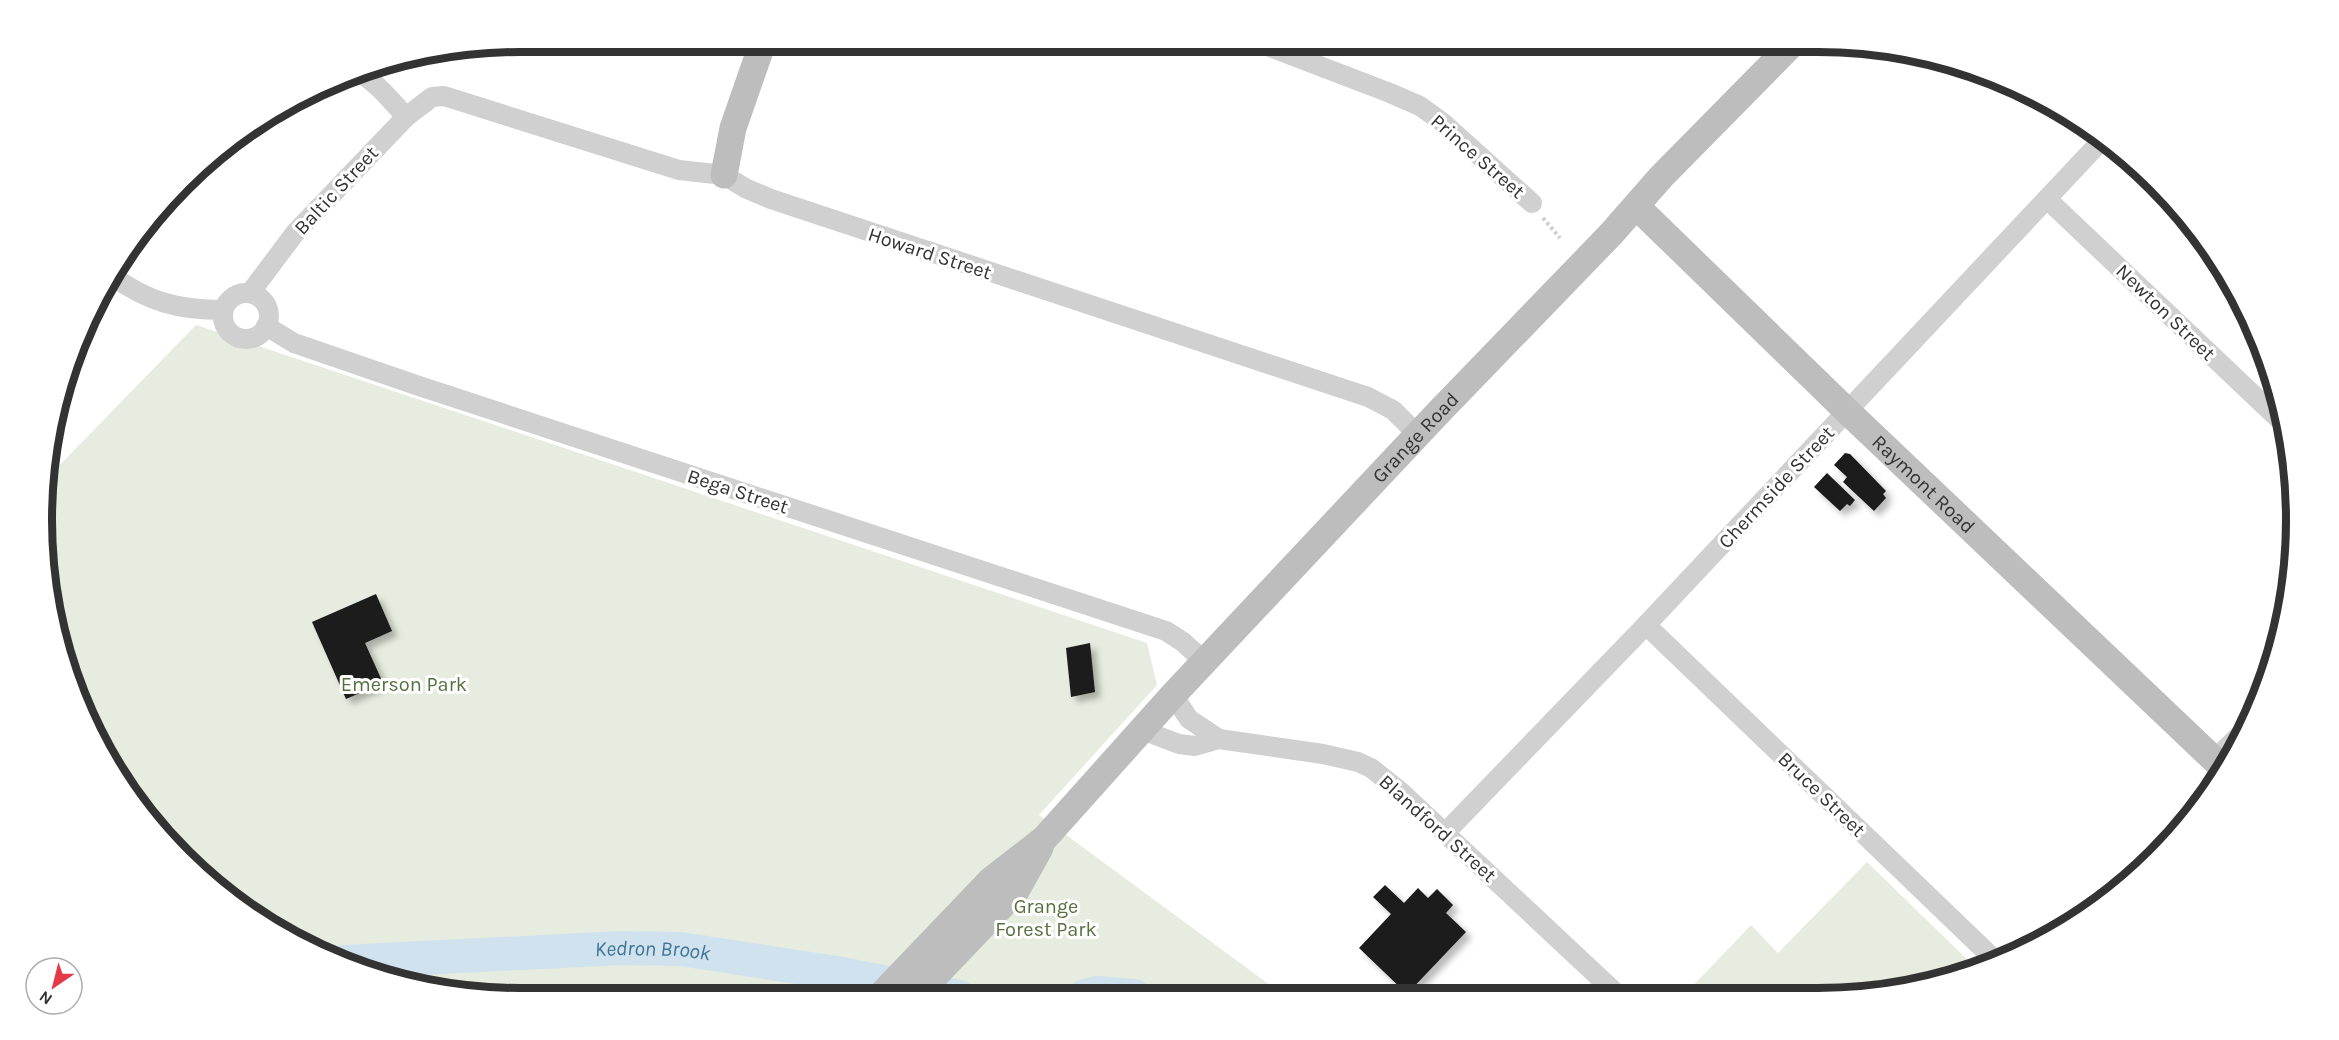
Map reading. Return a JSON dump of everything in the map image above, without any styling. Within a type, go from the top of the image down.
[{"type":"main road","points":[[724,175],[734,128],[760,52]]},
{"type":"main road","name":"Grange Road","points":[[888,988],[990,880],[1044,839],[1173,695],[1781,52]]},
{"type":"main road","name":"Raymont Road","points":[[1636,206],[1847,411],[2218,764]]},
{"type":"main road","name":"Grange Road","points":[[924,988],[1016,891],[1044,839]]},
{"type":"street","name":"Prince Street","points":[[1283,52],[1390,93],[1425,110],[1442,122],[1532,203]]},
{"type":"street","points":[[368,78],[406,117]]},
{"type":"street","name":"Howard Street","points":[[432,98],[444,96],[482,107],[679,170],[724,175],[745,188],[771,199],[1368,397],[1393,410],[1418,435]]},
{"type":"street","name":"Baltic Street","points":[[250,293],[295,233],[406,117],[432,98]]},
{"type":"street","name":"Chermside Street","points":[[1445,833],[1646,625],[2098,145]]},
{"type":"street","name":"Newton Street","points":[[2047,199],[2275,415]]},
{"type":"street","points":[[119,280],[146,297],[176,307],[223,309]]},
{"type":"street","points":[[250,293],[260,298],[269,316],[260,334],[242,339],[233,335],[226,328],[223,309],[229,300],[238,294],[250,293]]},
{"type":"street","name":"Bega Street","points":[[266,326],[294,343],[1166,632],[1183,642],[1205,662]]},
{"type":"street","name":"Bruce Street","points":[[1646,625],[1990,955]]},
{"type":"street","name":"Blandford Street","points":[[1173,695],[1190,719],[1219,739]]},
{"type":"street","name":"Blandford Street","points":[[1142,730],[1179,744],[1195,746],[1219,739],[1323,754],[1358,762],[1386,779],[1611,988]]},
{"type":"path","points":[[1532,203],[1560,237]]},
{"type":"green space","name":"Emerson Park","points":[[196,325],[1147,643],[1157,685],[1039,815],[1274,988],[520,988],[459,984],[429,979],[399,972],[341,952],[286,925],[260,909],[235,891],[189,851],[149,805],[115,754],[88,699],[77,670],[61,611],[56,581],[52,520],[55,470]]},
{"type":"green space","points":[[1867,862],[1970,962],[1940,972],[1880,984],[1819,988],[1691,988],[1751,925],[1778,953]]},
{"type":"building","points":[[1845,453],[1850,454],[1886,491],[1883,494],[1886,498],[1874,511],[1843,482],[1847,477],[1834,465]]},
{"type":"building","points":[[1827,473],[1855,500],[1850,506],[1847,504],[1840,511],[1814,487]]},
{"type":"building","points":[[376,594],[392,631],[365,643],[383,683],[346,699],[312,622]]},
{"type":"building","points":[[1090,643],[1095,692],[1071,697],[1066,648]]},
{"type":"building","points":[[1385,885],[1404,903],[1418,888],[1428,898],[1437,889],[1453,905],[1446,913],[1466,932],[1413,988],[1401,988],[1359,948],[1391,914],[1373,897]]},
{"type":"waterway","name":"Kedron Brook","points":[[365,961],[621,948],[681,949],[836,973],[913,988]]},
{"type":"park label","name":"Grange Forest Park","points":[[1046,918]]}]
